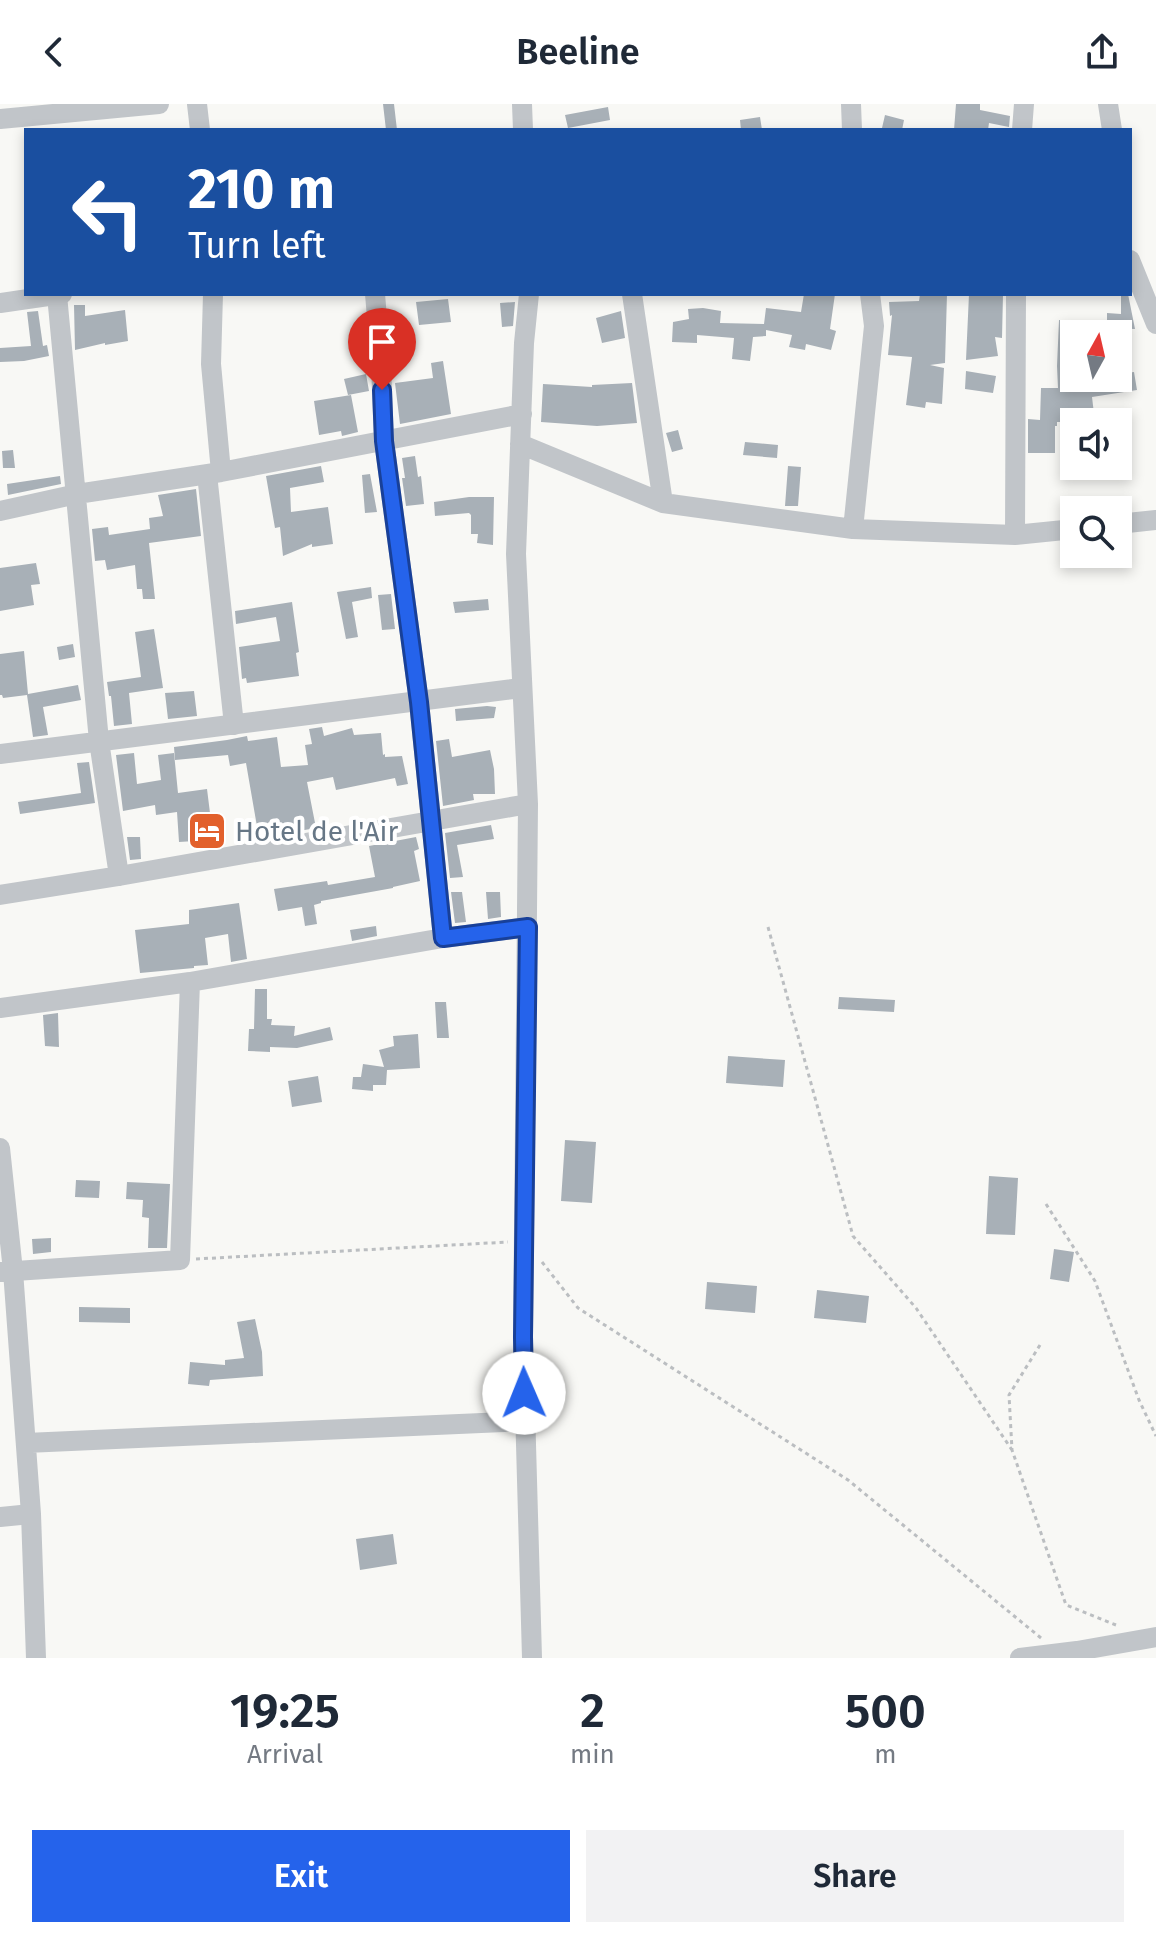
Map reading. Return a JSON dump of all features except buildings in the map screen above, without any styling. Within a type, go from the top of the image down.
[{"type":"street","points":[[0,119],[159,104]]},
{"type":"street","points":[[197,104],[200,128]]},
{"type":"street","points":[[522,104],[523,128]]},
{"type":"street","points":[[851,104],[852,128]]},
{"type":"street","points":[[1022,128],[1024,104]]},
{"type":"street","points":[[1108,104],[1112,128]]},
{"type":"street","points":[[1132,267],[1156,324]]},
{"type":"street","points":[[0,303],[47,296]]},
{"type":"street","points":[[60,296],[99,741],[119,876]]},
{"type":"street","points":[[213,296],[214,473],[234,725]]},
{"type":"street","points":[[375,296],[384,441],[419,702],[443,938]]},
{"type":"street","points":[[529,296],[524,343],[516,554],[528,804],[523,1337],[532,1658]]},
{"type":"street","points":[[632,296],[663,503]]},
{"type":"street","points":[[853,529],[874,326],[870,296]]},
{"type":"street","points":[[1015,535],[1016,296]]},
{"type":"street","points":[[0,511],[77,494],[214,473],[522,414]]},
{"type":"street","points":[[520,444],[663,503],[853,529],[1015,535],[1060,530]]},
{"type":"street","points":[[1132,523],[1156,520]]},
{"type":"street","points":[[0,754],[521,688]]},
{"type":"street","points":[[0,895],[528,804]]},
{"type":"street","points":[[0,1008],[190,982],[443,938],[528,927]]},
{"type":"street","points":[[6,1272],[180,1260],[190,982]]},
{"type":"street","points":[[0,1148],[6,1272],[26,1443],[36,1658]]},
{"type":"street","points":[[26,1443],[525,1421]]},
{"type":"street","points":[[0,1517],[31,1514]]},
{"type":"street","points":[[1020,1658],[1156,1637]]},
{"type":"path","points":[[768,927],[853,1236],[916,1308],[1012,1450],[1066,1605],[1119,1627]]},
{"type":"path","points":[[1046,1204],[1095,1281],[1139,1400],[1156,1436]]},
{"type":"path","points":[[180,1260],[525,1241],[578,1308],[848,1480],[1060,1653]]},
{"type":"path","points":[[1012,1450],[1009,1395],[1040,1345]]},
{"type":"place","name":"Hotel de l'Air","points":[[207,831]]},
{"type":"route","points":[[382,390],[384,441],[419,702],[443,938],[528,927],[524,1393]]}]
